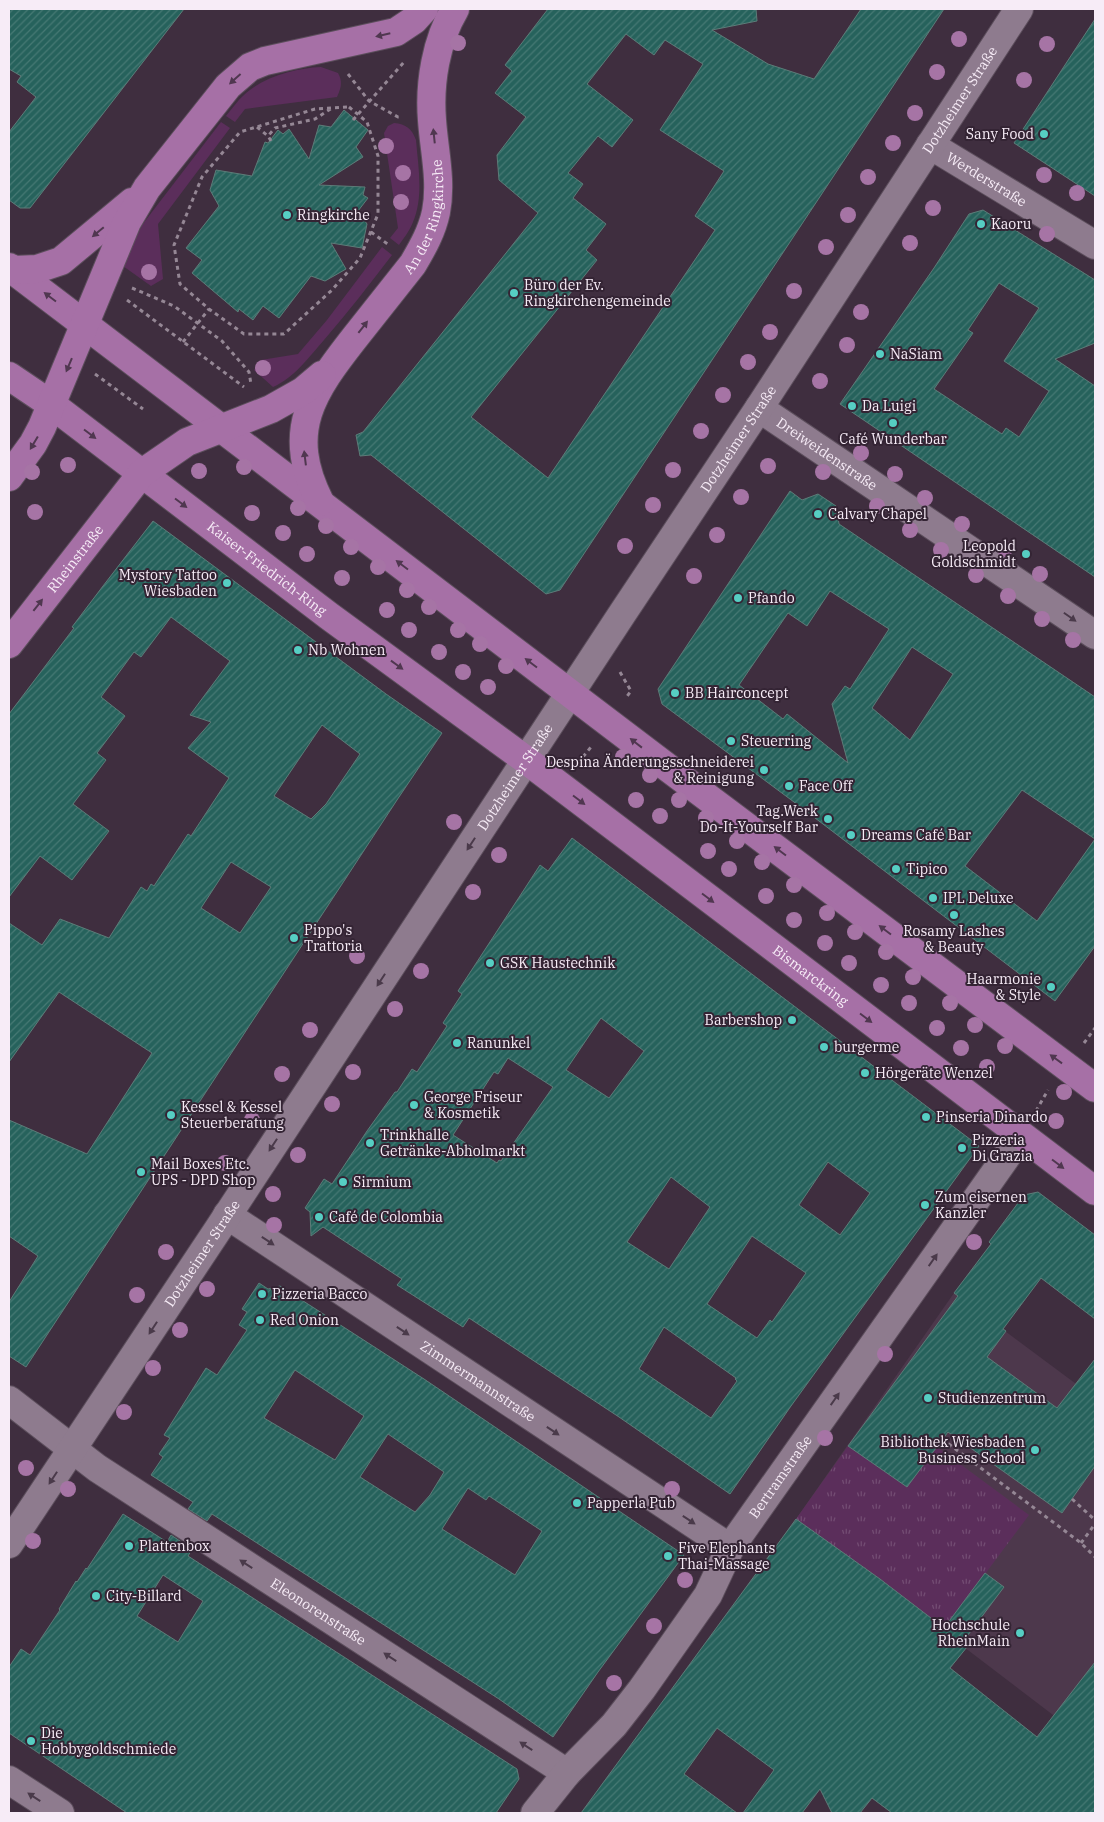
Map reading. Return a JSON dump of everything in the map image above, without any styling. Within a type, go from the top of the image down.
[{"type":"main road","points":[[9,477],[33,444],[52,405],[127,222],[147,188],[228,86],[250,68],[278,57],[396,32],[414,20],[424,9]]},
{"type":"main road","name":"An der Ringkirche","points":[[321,504],[312,486],[306,467],[304,448],[305,428],[310,406],[332,366],[413,264],[431,230],[436,211],[438,191],[432,106],[434,71],[441,40],[455,9]]},
{"type":"main road","points":[[11,268],[37,269],[61,262],[147,188]]},
{"type":"main road","points":[[11,268],[570,693],[1095,1088]]},
{"type":"main road","name":"An der Ringkirche","points":[[142,474],[187,442],[287,401],[318,379],[332,366]]},
{"type":"main road","name":"Kaiser-Friedrich-Ring","points":[[9,376],[52,405],[329,616],[526,760]]},
{"type":"main road","points":[[187,401],[194,416],[192,435],[187,442]]},
{"type":"main road","name":"Rheinstraße","points":[[9,644],[142,474]]},
{"type":"main road","name":"Bismarckring","points":[[526,760],[1095,1191]]},
{"type":"street","name":"Dotzheimer Straße","points":[[9,1544],[759,408],[1019,9]]},
{"type":"street","name":"Werderstraße","points":[[930,145],[1095,245]]},
{"type":"street","name":"Dreiweidenstraße","points":[[759,408],[1095,635]]},
{"type":"street","name":"Bertramstraße","points":[[535,1813],[567,1773],[614,1725],[642,1689],[708,1595],[730,1548],[1021,1136]]},
{"type":"street","name":"Zimmermannstraße","points":[[227,1214],[730,1548]]},
{"type":"street","name":"Eleonorenstraße","points":[[9,1400],[97,1468],[567,1773]]},
{"type":"street","points":[[9,1780],[60,1813]]},
{"type":"path","points":[[353,120],[406,59]]},
{"type":"path","points":[[346,66],[348,74],[370,101],[398,117],[407,118]]},
{"type":"path","points":[[349,107],[358,114],[367,122],[378,156],[378,214],[360,258],[332,290],[284,334],[244,334],[209,309],[180,284],[174,245],[202,177],[240,132],[315,109],[349,107]]},
{"type":"path","points":[[268,136],[275,128],[315,119],[332,108]]},
{"type":"path","points":[[257,127],[271,141]]},
{"type":"path","points":[[371,232],[392,248]]},
{"type":"path","points":[[124,297],[252,392],[249,372],[222,341],[174,306],[133,288],[125,290]]},
{"type":"path","points":[[184,342],[209,309]]},
{"type":"path","points":[[93,372],[148,413]]},
{"type":"path","points":[[1091,1034],[1095,1028]]},
{"type":"path","points":[[1021,1136],[1050,1089]]},
{"type":"path","points":[[942,1439],[1081,1543],[1095,1558]]},
{"type":"path","points":[[1072,1499],[1095,1522],[1081,1543]]},
{"type":"shaded area","name":"Hochschule RheinMain","points":[[954,1293],[1095,1398],[1095,1747],[796,1519]]},
{"type":"green space","points":[[321,67],[338,73],[341,85],[337,97],[245,109],[235,122],[226,116],[241,97],[260,83],[270,78],[301,69]]},
{"type":"green space","points":[[221,122],[230,128],[158,224],[163,279],[151,286],[123,266],[142,225]]},
{"type":"green space","points":[[394,123],[405,126],[416,140],[419,181],[418,202],[413,222],[399,245],[390,238],[398,228],[384,133],[388,126]]},
{"type":"green space","points":[[382,247],[392,255],[342,319],[294,373],[273,387],[254,370],[261,360],[298,354],[327,320]]},
{"type":"green space","points":[[848,1446],[907,1487],[937,1447],[1029,1515],[944,1629],[883,1581],[796,1519]]},
{"type":"building","points":[[9,9],[184,9],[30,208],[20,208],[9,200],[9,132],[36,97],[17,82],[21,76],[9,69]]},
{"type":"building","points":[[548,9],[756,9],[757,21],[712,30],[768,64],[814,79],[861,9],[944,9],[560,590],[546,594],[371,455],[360,456],[356,435],[363,432],[538,213],[499,180],[497,155],[526,117],[495,93],[512,71],[505,65]],"holes":[[[626,34],[654,55],[665,40],[703,64],[660,130],[724,171],[695,216],[715,230],[548,478],[471,417],[597,260],[586,250],[606,224],[573,198],[583,184],[568,173],[598,136],[612,147],[633,120],[587,84]]]},
{"type":"building","points":[[1095,19],[1095,196],[1014,143]]},
{"type":"building","name":"Ringkirche","points":[[344,110],[368,130],[356,147],[363,157],[319,185],[365,187],[363,195],[368,198],[358,211],[367,224],[362,248],[331,243],[346,269],[325,281],[311,276],[279,318],[263,306],[253,320],[239,309],[238,312],[192,273],[202,260],[186,248],[219,206],[210,190],[216,170],[252,176],[265,142],[268,143],[278,130],[283,134],[289,129],[309,159],[319,125],[331,127]]},
{"type":"building","points":[[983,210],[1095,280],[1095,343],[1055,359],[1095,386],[1095,577],[840,404],[969,214]],"holes":[[[999,283],[1039,308],[1004,361],[1049,391],[1019,437],[1006,428],[1002,434],[934,389],[973,333],[968,330]]]},
{"type":"building","points":[[790,491],[802,500],[818,494],[836,506],[839,524],[1095,697],[1095,839],[1095,946],[1055,1001],[662,704],[658,689]],"holes":[[[830,591],[889,629],[850,689],[845,686],[832,704],[848,763],[787,714],[783,719],[739,685],[788,613],[807,626]],[[912,647],[953,674],[910,740],[872,708]],[[1022,790],[1095,839],[1037,921],[965,866]]]},
{"type":"building","points":[[153,521],[386,694],[442,733],[26,1367],[9,1356],[9,1302],[38,1256],[9,1236],[9,1120],[87,1154],[152,1053],[59,992],[9,1062],[9,923],[42,945],[60,919],[109,938],[141,887],[147,891],[151,884],[154,886],[188,834],[191,836],[229,778],[188,748],[211,722],[190,715],[230,661],[171,617],[141,657],[134,652],[101,697],[125,716],[97,753],[106,760],[73,804],[109,831],[72,880],[40,856],[9,897],[9,714],[74,628],[72,627]],"holes":[[[322,725],[360,754],[326,804],[311,819],[274,796]],[[231,862],[271,887],[240,933],[201,908]]]},
{"type":"building","points":[[572,838],[979,1146],[791,1406],[730,1494],[619,1417],[469,1318],[463,1327],[397,1285],[402,1279],[323,1227],[311,1236],[310,1212],[305,1208],[324,1179],[332,1184],[367,1131],[412,1069],[417,1072],[447,1026],[443,1023],[462,994],[458,991],[540,865],[548,871]],"holes":[[[601,1018],[644,1051],[609,1098],[566,1070]],[[508,1058],[553,1087],[501,1161],[499,1160],[497,1163],[453,1135],[494,1072],[498,1074]],[[828,1162],[870,1193],[840,1235],[799,1205]],[[671,1177],[710,1207],[669,1269],[627,1242]],[[752,1236],[806,1273],[772,1322],[770,1320],[757,1338],[707,1304]],[[664,1327],[736,1378],[737,1381],[711,1418],[639,1369]]]},
{"type":"building","points":[[1038,1192],[1095,1235],[1095,1319],[1041,1278],[1003,1329],[1006,1331],[987,1357],[1057,1408],[1095,1359],[1095,1466],[1062,1513],[948,1432],[907,1487],[848,1446],[958,1296],[954,1293],[991,1244],[989,1242],[1024,1195]]},
{"type":"building","points":[[259,1283],[268,1289],[280,1286],[424,1379],[684,1555],[553,1737],[499,1699],[212,1514],[207,1521],[188,1509],[193,1502],[151,1475],[163,1457],[159,1454],[170,1438],[164,1435],[206,1368],[217,1375],[247,1330],[239,1325],[247,1312],[242,1309]],"holes":[[[295,1370],[364,1416],[335,1460],[264,1418]],[[388,1434],[444,1472],[430,1495],[415,1512],[360,1477]],[[468,1488],[486,1500],[489,1496],[542,1531],[515,1575],[442,1529]]]},
{"type":"building","points":[[123,1514],[167,1542],[171,1535],[192,1549],[188,1556],[517,1769],[519,1779],[496,1813],[127,1813],[9,1733],[9,1667],[21,1649],[30,1655],[60,1610],[76,1581],[87,1569]],"holes":[[[163,1575],[203,1601],[178,1642],[137,1616]]]},
{"type":"building","points":[[796,1519],[880,1579],[944,1628],[985,1573],[1004,1587],[962,1643],[967,1647],[950,1668],[1037,1737],[1095,1662],[1095,1813],[892,1813],[872,1798],[860,1813],[832,1813],[820,1789],[802,1813],[743,1813],[774,1770],[717,1728],[684,1774],[737,1813],[581,1813]]},
{"type":"place","name":"Sany Food","points":[[1044,134]]},
{"type":"place","name":"Ringkirche","points":[[287,215]]},
{"type":"place","name":"Kaoru","points":[[981,224]]},
{"type":"place","name":"Büro der Ev. Ringkirchengemeinde","points":[[514,293]]},
{"type":"place","name":"NaSiam","points":[[880,354]]},
{"type":"place","name":"Da Luigi","points":[[852,406]]},
{"type":"place","name":"Café Wunderbar","points":[[893,423]]},
{"type":"place","name":"Calvary Chapel","points":[[818,514]]},
{"type":"place","name":"Leopold Goldschmidt","points":[[1026,554]]},
{"type":"place","name":"Mystory Tattoo Wiesbaden","points":[[227,583]]},
{"type":"place","name":"Pfando","points":[[738,598]]},
{"type":"place","name":"Nb Wohnen","points":[[298,650]]},
{"type":"place","name":"BB Hairconcept","points":[[675,693]]},
{"type":"place","name":"Steuerring","points":[[731,741]]},
{"type":"place","name":"Despina Änderungsschneiderei & Reinigung","points":[[764,770]]},
{"type":"place","name":"Face Off","points":[[789,786]]},
{"type":"place","name":"Tag.Werk Do-It-Yourself Bar","points":[[828,819]]},
{"type":"place","name":"Dreams Café Bar","points":[[851,835]]},
{"type":"place","name":"Tipico","points":[[896,869]]},
{"type":"place","name":"IPL Deluxe","points":[[933,898]]},
{"type":"place","name":"Rosamy Lashes & Beauty","points":[[954,915]]},
{"type":"place","name":"Pippo's Trattoria","points":[[294,938]]},
{"type":"place","name":"GSK Haustechnik","points":[[490,963]]},
{"type":"place","name":"Haarmonie & Style","points":[[1051,987]]},
{"type":"place","name":"Barbershop","points":[[792,1020]]},
{"type":"place","name":"Ranunkel","points":[[457,1043]]},
{"type":"place","name":"burgerme","points":[[824,1047]]},
{"type":"place","name":"Hörgeräte Wenzel","points":[[865,1073]]},
{"type":"place","name":"George Friseur & Kosmetik","points":[[414,1105]]},
{"type":"place","name":"Kessel & Kessel Steuerberatung","points":[[171,1115]]},
{"type":"place","name":"Pinseria Dinardo","points":[[926,1117]]},
{"type":"place","name":"Trinkhalle Getränke-Abholmarkt","points":[[370,1143]]},
{"type":"place","name":"Pizzeria Di Grazia","points":[[962,1148]]},
{"type":"place","name":"Mail Boxes Etc. UPS - DPD Shop","points":[[141,1172]]},
{"type":"place","name":"Sirmium","points":[[343,1182]]},
{"type":"place","name":"Zum eisernen Kanzler","points":[[925,1205]]},
{"type":"place","name":"Café de Colombia","points":[[319,1217]]},
{"type":"place","name":"Pizzeria Bacco","points":[[262,1294]]},
{"type":"place","name":"Red Onion","points":[[260,1320]]},
{"type":"place","name":"Studienzentrum","points":[[928,1398]]},
{"type":"place","name":"Bibliothek Wiesbaden Business School","points":[[1035,1450]]},
{"type":"place","name":"Papperla Pub","points":[[577,1503]]},
{"type":"place","name":"Plattenbox","points":[[129,1546]]},
{"type":"place","name":"Five Elephants Thai-Massage","points":[[668,1556]]},
{"type":"place","name":"City-Billard","points":[[96,1596]]},
{"type":"place","name":"Hochschule RheinMain","points":[[1020,1633]]},
{"type":"place","name":"Die Hobbygoldschmiede","points":[[31,1741]]}]
